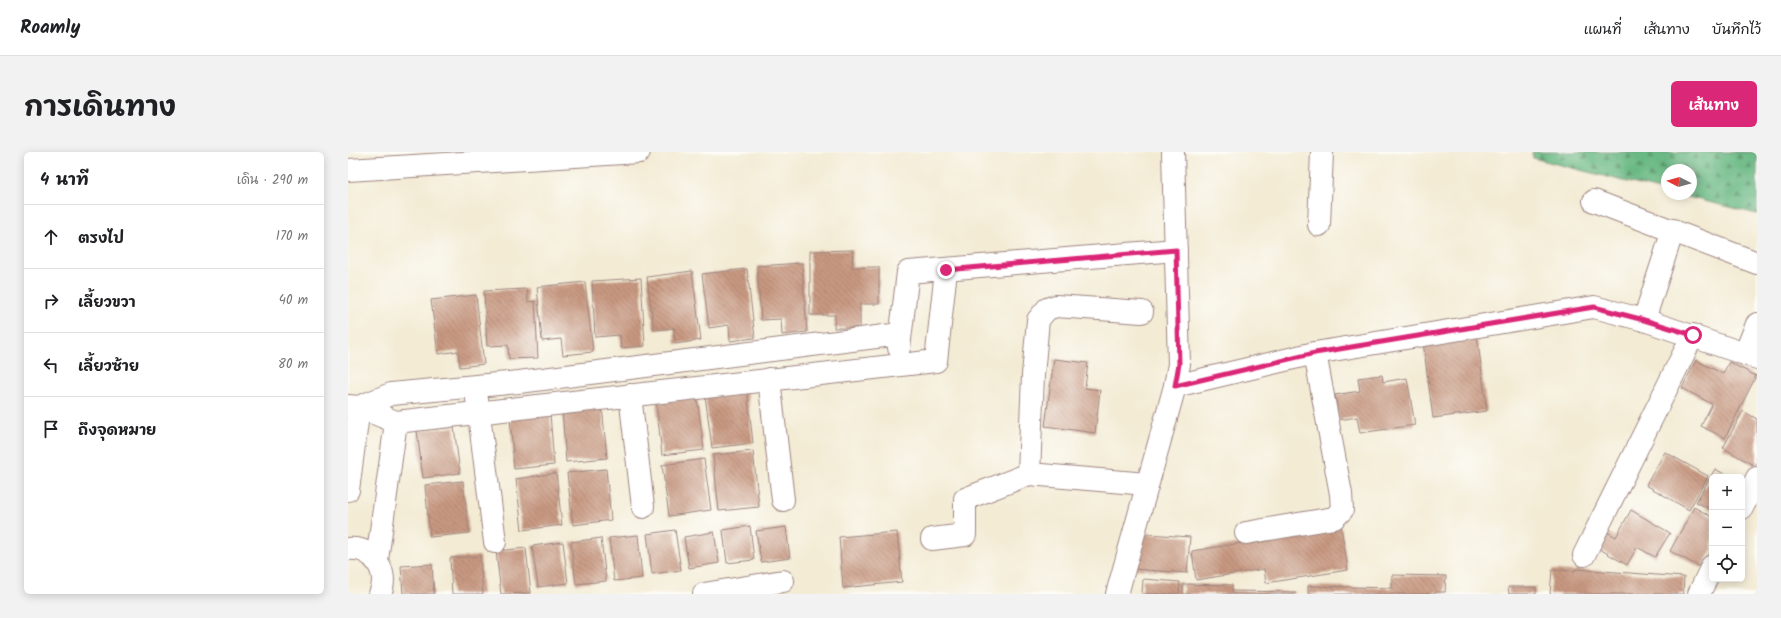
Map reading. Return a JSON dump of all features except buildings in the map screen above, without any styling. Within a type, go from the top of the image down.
[{"type":"street","points":[[348,170],[639,152]]},
{"type":"street","points":[[1117,594],[1175,386],[1179,364],[1173,152]]},
{"type":"street","points":[[1319,224],[1322,152]]},
{"type":"street","points":[[1594,201],[1757,263]]},
{"type":"street","points":[[1644,320],[1673,230]]},
{"type":"street","points":[[896,365],[908,272],[1176,250]]},
{"type":"street","points":[[353,406],[396,422],[479,414],[630,395],[936,361],[946,270]]},
{"type":"street","points":[[1030,474],[1033,375],[1038,320],[1047,309],[1056,306],[1142,312]]},
{"type":"street","points":[[1175,386],[1315,353],[1594,307],[1693,335],[1751,356],[1757,324]]},
{"type":"street","points":[[353,406],[391,394],[474,386],[900,334]]},
{"type":"street","points":[[1584,555],[1693,335]]},
{"type":"street","points":[[1246,533],[1334,518],[1342,510],[1341,494],[1315,353]]},
{"type":"street","points":[[769,379],[783,500]]},
{"type":"street","points":[[474,386],[479,414],[495,542]]},
{"type":"street","points":[[630,395],[643,507]]},
{"type":"street","points":[[348,490],[353,406]]},
{"type":"street","points":[[377,560],[396,422]]},
{"type":"street","points":[[932,539],[965,535],[965,500],[1030,474],[1148,484]]},
{"type":"street","points":[[1745,502],[1757,478]]},
{"type":"street","points":[[348,549],[360,549],[369,553],[377,560],[382,568],[384,578],[380,594]]},
{"type":"street","points":[[1703,593],[1709,575]]},
{"type":"street","points":[[704,594],[783,581]]},
{"type":"green space","points":[[1532,152],[1757,152],[1757,214],[1697,199],[1697,164],[1661,164],[1661,190],[1533,158]]},
{"type":"route","points":[[946,270],[1176,250],[1179,364],[1175,386],[1315,353],[1594,307],[1693,335]]}]
